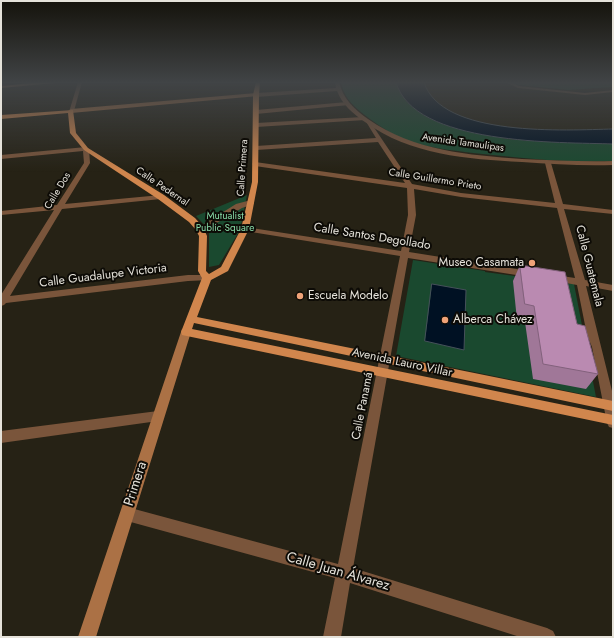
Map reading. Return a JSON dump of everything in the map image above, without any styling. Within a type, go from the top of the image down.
[{"type":"main road","points":[[1,117],[62,112]]},
{"type":"main road","points":[[71,112],[72,133],[86,149]]},
{"type":"main road","name":"Calle Primera","points":[[208,278],[225,269],[245,229],[255,182],[256,112]]},
{"type":"main road","name":"Calle Pedernal","points":[[86,149],[161,197],[192,220],[200,229]]},
{"type":"main road","points":[[189,325],[208,278],[202,271],[203,236],[200,229]]},
{"type":"main road","name":"Avenida Lauro Villar","points":[[189,325],[386,358],[611,405]]},
{"type":"main road","name":"Avenida Lauro Villar","points":[[189,325],[383,372],[613,421]]},
{"type":"main road","name":"Primera","points":[[87,637],[189,325]]},
{"type":"street","name":"Avenida Tamaulipas","points":[[356,112],[365,120],[394,138],[424,149],[469,156],[548,162],[613,163]]},
{"type":"street","points":[[256,125],[365,120],[410,186]]},
{"type":"street","points":[[256,148],[379,140]]},
{"type":"street","points":[[1,157],[86,149]]},
{"type":"street","name":"Calle Dos","points":[[2,301],[87,163],[86,149]]},
{"type":"street","name":"Calle Guatemala","points":[[548,162],[581,283],[592,335],[597,347],[611,405],[613,421]]},
{"type":"street","name":"Calle Guillermo Prieto","points":[[255,164],[492,199],[613,212]]},
{"type":"street","name":"Calle Panamá","points":[[332,637],[406,254],[412,215],[410,186]]},
{"type":"street","points":[[1,212],[161,197]]},
{"type":"street","points":[[200,229],[239,206],[251,202]]},
{"type":"street","name":"Calle Santos Degollado","points":[[245,229],[613,288]]},
{"type":"street","name":"Calle Guadalupe Victoria","points":[[2,301],[188,278],[208,278]]},
{"type":"street","points":[[1,436],[158,416]]},
{"type":"street","name":"Calle Juan Álvarez","points":[[127,514],[344,573],[547,637]]},
{"type":"green space","points":[[361,112],[430,112],[476,133],[507,139],[613,144],[613,161],[560,161],[473,153],[420,145],[393,134]]},
{"type":"green space","name":"Mutualist Public Square","points":[[247,195],[240,230],[219,265],[209,267],[209,230],[196,216]]},
{"type":"green space","points":[[413,260],[485,272],[574,284],[596,397],[396,356]]},
{"type":"water","points":[[421,112],[452,112],[479,122],[508,127],[566,130],[613,129],[613,144],[526,140],[491,136],[458,129],[430,118]]},
{"type":"water","points":[[432,284],[466,290],[464,350],[425,341]]},
{"type":"building","points":[[520,265],[565,272],[577,324],[585,326],[598,374],[543,364],[534,306],[525,304]]},
{"type":"place","name":"Museo Casamata","points":[[532,263]]},
{"type":"place","name":"Escuela Modelo","points":[[300,296]]},
{"type":"place","name":"Alberca Chávez","points":[[445,320]]}]
